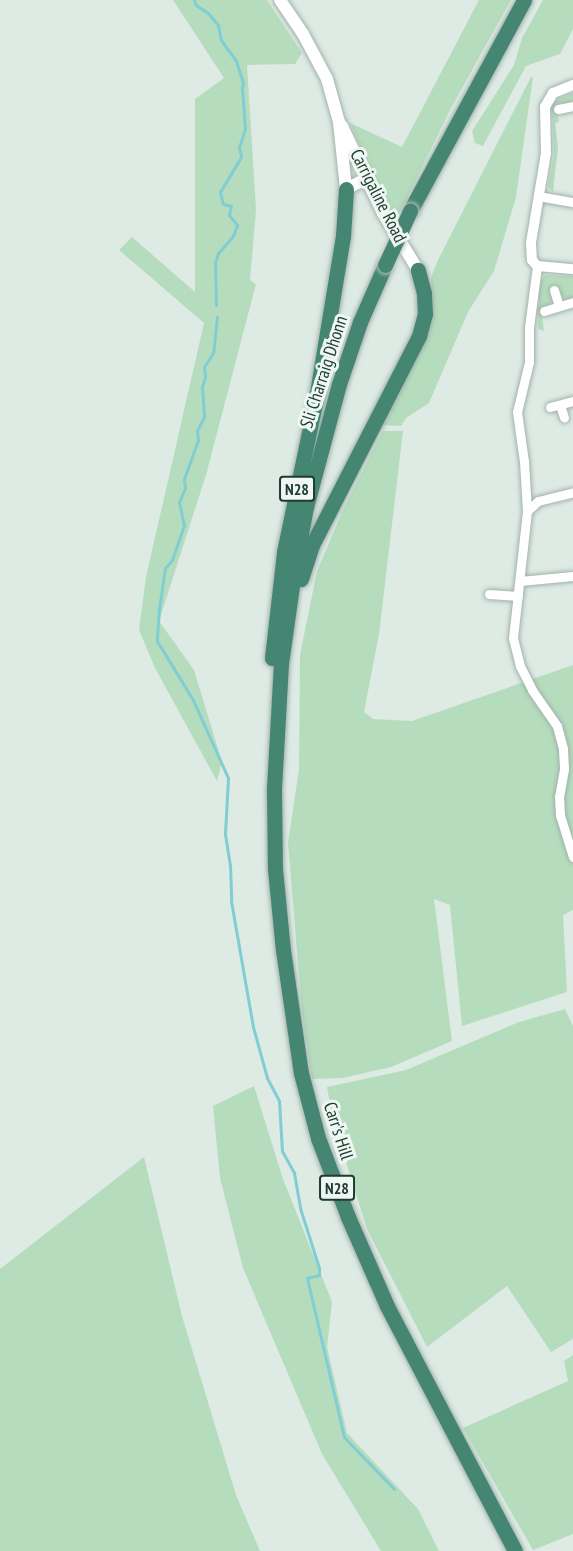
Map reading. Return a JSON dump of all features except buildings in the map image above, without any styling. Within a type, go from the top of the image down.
[{"type":"highway","name":"Sli Charraig Dhonn","points":[[274,790],[281,663],[306,507],[343,373],[360,322],[410,211],[524,0]]},
{"type":"highway","name":"N28","points":[[274,790],[270,756],[269,706],[275,624],[284,552],[316,399],[341,247],[346,189]]},
{"type":"highway","name":"N28","points":[[274,790],[281,763],[292,641],[302,572],[325,519],[419,336],[425,314],[424,293],[418,270]]},
{"type":"highway","name":"Carr's Hill","points":[[274,790],[275,870],[283,950],[301,1073],[318,1138],[348,1218],[387,1306],[515,1551]]},
{"type":"main road","name":"Carrigaline Road","points":[[280,0],[302,32],[327,79],[339,122],[346,189]]},
{"type":"main road","name":"Carrigaline Road","points":[[339,122],[366,179],[418,270]]},
{"type":"main road","points":[[346,189],[366,179]]},
{"type":"street","points":[[573,85],[553,93],[545,104],[546,153],[531,243],[531,259],[537,266],[573,269]]},
{"type":"street","points":[[558,109],[573,106]]},
{"type":"street","points":[[538,196],[573,202]]},
{"type":"street","points":[[537,266],[529,328],[529,362],[517,412],[524,461],[527,511],[513,638],[515,655],[532,690],[557,726],[563,749],[564,769],[559,796],[560,815],[573,857]]},
{"type":"street","points":[[554,290],[559,306]]},
{"type":"street","points":[[544,311],[573,302]]},
{"type":"street","points":[[564,417],[555,406],[573,401]]},
{"type":"street","points":[[527,511],[538,501],[573,492]]},
{"type":"street","points":[[520,581],[573,576]]},
{"type":"street","points":[[489,594],[518,596]]},
{"type":"green space","points":[[173,0],[267,0],[302,53],[295,64],[247,65],[256,210],[250,280],[256,284],[206,475],[159,621],[194,670],[222,762],[217,781],[155,668],[139,630],[146,577],[204,323],[119,250],[132,237],[195,292],[195,99],[224,78]]},
{"type":"green space","points":[[479,0],[511,0],[451,108],[395,222],[350,123],[402,147]]},
{"type":"green space","points":[[543,0],[573,0],[573,29],[560,54],[526,66],[483,146],[475,143],[472,131],[514,65],[522,38]]},
{"type":"green space","points":[[533,77],[516,197],[494,271],[468,312],[429,403],[406,418],[401,426],[382,425],[426,334],[432,297],[431,278],[437,262]]},
{"type":"green space","points":[[573,93],[573,101],[560,104],[557,109],[559,122],[555,123],[558,147],[553,192],[548,187],[554,155],[552,106],[558,99]]},
{"type":"green space","points":[[545,275],[573,276],[573,298],[565,299],[560,294],[552,299],[542,316],[544,331],[538,329],[539,283]]},
{"type":"green space","points":[[383,431],[403,431],[379,634],[364,712],[373,719],[412,721],[573,665],[573,910],[563,915],[567,992],[462,1026],[450,905],[434,899],[452,1041],[391,1067],[343,1078],[312,1079],[302,1012],[288,843],[299,769],[300,655],[317,571],[344,508]]},
{"type":"green space","points":[[565,1009],[573,1026],[573,1339],[551,1352],[507,1286],[427,1347],[367,1229],[333,1121],[327,1087],[406,1070],[519,1022]]},
{"type":"green space","points":[[254,1086],[283,1179],[332,1302],[327,1347],[347,1433],[418,1509],[439,1551],[381,1551],[322,1454],[243,1268],[220,1178],[213,1106]]},
{"type":"green space","points":[[144,1157],[182,1316],[236,1495],[260,1551],[0,1551],[0,1269]]},
{"type":"green space","points":[[573,1355],[573,1534],[533,1550],[463,1428],[568,1381],[564,1361]]},
{"type":"waterway","points":[[194,0],[196,5],[208,13],[218,25],[221,40],[236,61],[243,82],[245,129],[239,148],[241,157],[220,192],[223,204],[231,206],[229,215],[237,225],[233,236],[218,253],[215,263],[216,305]]},
{"type":"waterway","points":[[217,317],[213,353],[204,367],[205,377],[202,387],[204,417],[197,431],[198,440],[184,479],[185,488],[179,502],[184,525],[172,560],[165,568],[157,641],[193,700],[228,778],[225,834],[230,865],[231,901],[253,1027],[267,1078],[279,1101],[282,1151],[294,1173],[300,1208],[319,1268],[319,1275],[307,1278],[344,1437],[394,1489]]}]
